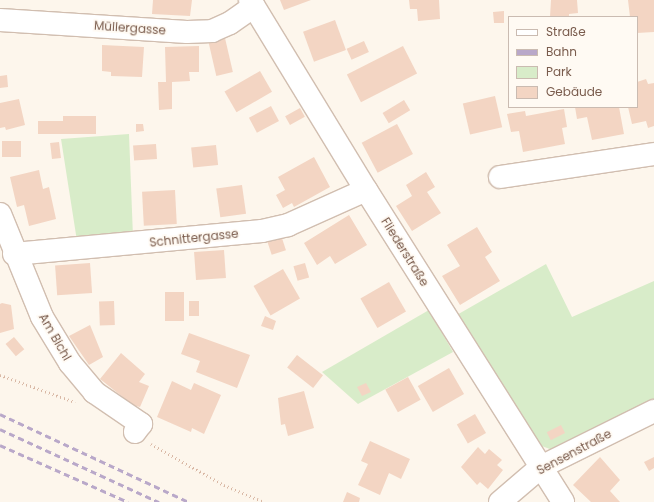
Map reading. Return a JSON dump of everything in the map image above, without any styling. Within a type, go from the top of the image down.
[{"type":"street","name":"Müllergasse","points":[[0,20],[187,32],[212,31],[230,23],[252,3]]},
{"type":"street","name":"Fliederstraße","points":[[252,3],[366,190],[563,502]]},
{"type":"street","points":[[500,176],[654,154]]},
{"type":"street","name":"Schnittergasse","points":[[14,254],[262,230],[288,225],[366,190]]},
{"type":"street","name":"Am Bichl","points":[[0,214],[14,254],[42,317],[70,363],[94,392],[141,424],[135,432]]},
{"type":"street","name":"Sensenstraße","points":[[500,502],[541,467],[654,411]]},
{"type":"green space","points":[[129,134],[133,237],[77,241],[61,139]]},
{"type":"green space","points":[[546,264],[572,317],[654,281],[654,399],[555,451],[534,443],[455,316]]},
{"type":"green space","points":[[429,310],[453,352],[358,404],[322,372]]},
{"type":"building","points":[[153,0],[192,0],[190,16],[152,14]]},
{"type":"building","points":[[280,0],[311,0],[284,10]]},
{"type":"building","points":[[409,0],[439,0],[440,19],[418,21],[417,9],[410,9]]},
{"type":"building","points":[[551,0],[577,0],[578,13],[569,14],[569,16],[550,16]]},
{"type":"building","points":[[628,0],[654,0],[654,32],[638,33],[638,16],[630,16]]},
{"type":"building","points":[[504,11],[504,23],[494,23],[493,12]]},
{"type":"building","points":[[335,20],[346,50],[314,62],[303,32]]},
{"type":"building","points":[[225,38],[233,72],[216,76],[208,42]]},
{"type":"building","points":[[364,41],[369,52],[352,60],[347,49]]},
{"type":"building","points":[[102,45],[144,47],[142,77],[111,76],[111,72],[102,71]]},
{"type":"building","points":[[199,46],[199,72],[189,72],[190,81],[172,82],[172,109],[159,110],[158,82],[166,82],[165,47]]},
{"type":"building","points":[[403,46],[417,74],[361,102],[347,75]]},
{"type":"building","points":[[260,71],[272,92],[236,112],[224,92]]},
{"type":"building","points":[[7,75],[8,87],[0,88],[0,76]]},
{"type":"building","points":[[646,79],[648,84],[654,83],[654,126],[648,128],[646,121],[632,124],[628,108],[638,108],[638,82]]},
{"type":"building","points":[[495,96],[502,127],[470,135],[463,103]]},
{"type":"building","points":[[19,99],[25,125],[6,130],[5,127],[0,128],[0,103]]},
{"type":"building","points":[[404,100],[410,110],[389,123],[383,113]]},
{"type":"building","points":[[271,106],[279,121],[257,133],[249,118]]},
{"type":"building","points":[[300,108],[305,117],[290,125],[285,116]]},
{"type":"building","points":[[575,108],[619,108],[624,134],[592,140],[587,117],[577,119]]},
{"type":"building","points":[[564,109],[567,127],[562,128],[565,144],[523,152],[519,131],[511,132],[507,114],[525,111],[526,116]]},
{"type":"building","points":[[63,116],[96,116],[96,134],[38,134],[38,121],[63,121]]},
{"type":"building","points":[[136,124],[143,124],[144,131],[136,132]]},
{"type":"building","points":[[397,124],[413,154],[378,173],[362,143]]},
{"type":"building","points":[[2,141],[21,141],[21,157],[2,157]]},
{"type":"building","points":[[59,142],[61,158],[52,159],[50,143]]},
{"type":"building","points":[[156,144],[157,159],[134,161],[133,146]]},
{"type":"building","points":[[216,145],[218,165],[193,168],[191,148]]},
{"type":"building","points":[[314,157],[330,187],[294,207],[292,203],[283,208],[276,195],[285,190],[278,177]]},
{"type":"building","points":[[39,170],[43,189],[49,187],[56,219],[29,226],[24,205],[17,207],[10,177]]},
{"type":"building","points":[[426,172],[435,187],[427,192],[441,213],[412,231],[396,206],[412,196],[406,185]]},
{"type":"building","points":[[242,185],[246,214],[220,217],[216,189]]},
{"type":"building","points":[[175,190],[177,224],[144,226],[142,192]]},
{"type":"building","points":[[349,215],[367,245],[335,264],[330,256],[317,265],[304,243]]},
{"type":"building","points":[[477,227],[492,252],[485,257],[500,281],[460,305],[442,276],[460,266],[447,245]]},
{"type":"building","points":[[281,235],[286,250],[272,255],[267,240]]},
{"type":"building","points":[[224,250],[226,278],[196,280],[194,252]]},
{"type":"building","points":[[90,263],[92,293],[57,295],[55,265]]},
{"type":"building","points":[[305,263],[309,277],[298,281],[293,266]]},
{"type":"building","points":[[283,269],[300,298],[271,315],[254,286]]},
{"type":"building","points":[[389,282],[406,311],[377,328],[360,298]]},
{"type":"building","points":[[165,292],[184,292],[184,321],[165,321]]},
{"type":"building","points":[[114,301],[115,325],[100,326],[99,302]]},
{"type":"building","points":[[189,301],[199,301],[199,316],[189,316]]},
{"type":"building","points":[[0,304],[11,305],[14,329],[0,333]]},
{"type":"building","points":[[265,316],[276,321],[273,330],[261,326]]},
{"type":"building","points":[[90,325],[103,357],[89,365],[69,336]]},
{"type":"building","points":[[189,333],[250,355],[237,388],[196,372],[200,361],[181,354]]},
{"type":"building","points":[[14,337],[24,349],[16,356],[6,344]]},
{"type":"building","points":[[121,353],[145,374],[139,382],[149,386],[140,407],[122,402],[124,398],[100,379]]},
{"type":"building","points":[[297,355],[323,375],[313,388],[287,368]]},
{"type":"building","points":[[449,368],[464,394],[433,412],[418,386]]},
{"type":"building","points":[[408,377],[421,400],[398,412],[385,390]]},
{"type":"building","points":[[172,381],[191,390],[194,383],[221,395],[204,434],[192,428],[191,432],[157,417]]},
{"type":"building","points":[[366,383],[371,392],[362,396],[357,387]]},
{"type":"building","points":[[304,391],[314,428],[288,436],[285,424],[281,425],[278,398]]},
{"type":"building","points":[[475,414],[486,433],[468,444],[457,424]]},
{"type":"building","points":[[561,425],[565,433],[551,440],[547,432]]},
{"type":"building","points":[[370,441],[410,459],[401,479],[389,473],[380,495],[358,485],[368,464],[361,461]]},
{"type":"building","points":[[478,447],[485,454],[489,449],[502,460],[497,465],[503,470],[488,489],[480,482],[477,485],[461,467]]},
{"type":"building","points":[[600,457],[620,480],[610,491],[620,502],[591,502],[573,485]]},
{"type":"building","points":[[654,457],[654,468],[649,471],[644,462]]},
{"type":"building","points":[[347,492],[360,498],[359,502],[343,502]]},
{"type":"railway","points":[[0,414],[189,502]]},
{"type":"railway","points":[[0,429],[159,502]]},
{"type":"railway","points":[[0,445],[128,502]]}]
